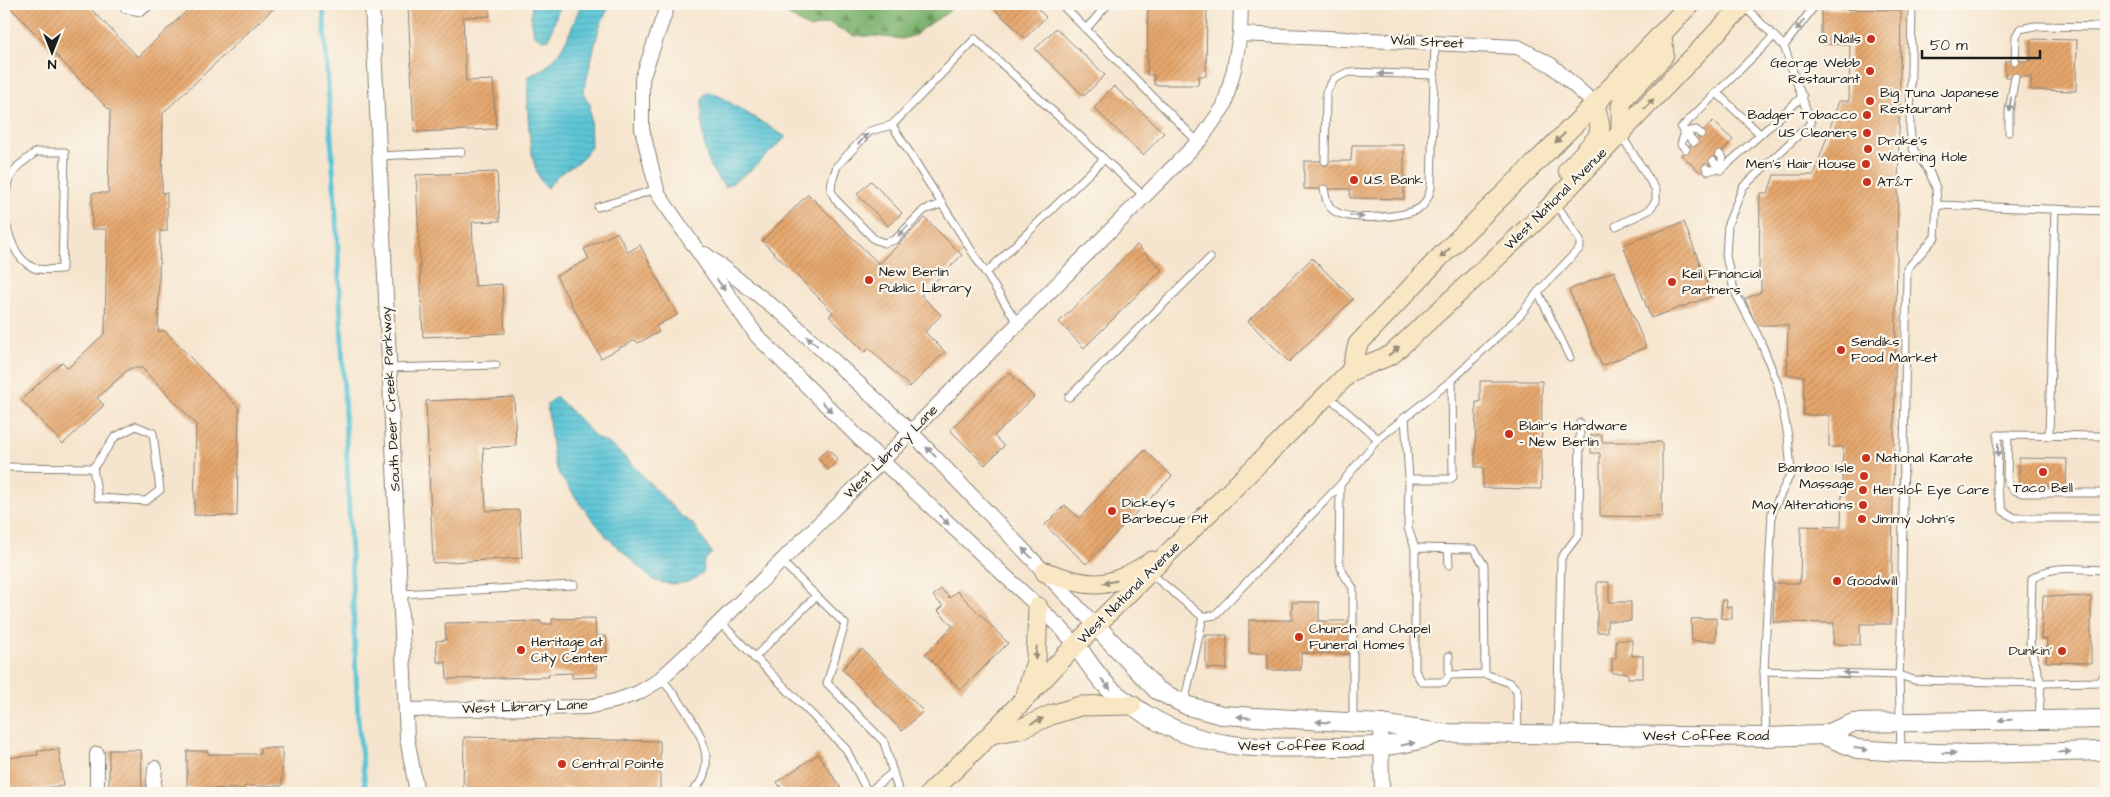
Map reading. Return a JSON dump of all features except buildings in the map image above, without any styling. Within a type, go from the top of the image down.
[{"type":"main road","points":[[1351,371],[1358,344],[1438,259],[1595,104],[1690,4]]},
{"type":"main road","name":"West National Avenue","points":[[930,793],[991,734],[1096,626],[1146,570],[1182,541],[1351,371],[1391,355],[1554,202],[1621,134],[1743,4]]},
{"type":"main road","points":[[1621,134],[1621,106],[1624,98],[1662,58],[1664,54],[1662,33]]},
{"type":"main road","points":[[1595,104],[1621,134]]},
{"type":"main road","points":[[1554,202],[1552,191],[1554,185],[1598,137],[1600,126],[1595,104]]},
{"type":"main road","points":[[1045,572],[1072,582],[1104,584],[1118,581],[1146,570]]},
{"type":"main road","points":[[1025,698],[1036,661],[1038,607]]},
{"type":"main road","points":[[991,734],[1020,728],[1080,706],[1132,705]]},
{"type":"street","name":"South Deer Creek Parkway","points":[[372,4],[407,738],[418,793]]},
{"type":"street","points":[[668,4],[642,79],[642,129],[658,194],[757,336],[882,462],[1062,628],[1076,645]]},
{"type":"street","name":"West Library Lane","points":[[406,710],[587,707],[615,701],[638,693],[661,678],[882,462],[1198,142],[1224,106],[1234,69],[1240,34],[1241,4]]},
{"type":"street","name":"Wall Street","points":[[1240,34],[1518,47],[1551,65],[1595,104]]},
{"type":"street","points":[[693,245],[784,315],[911,432],[1096,626]]},
{"type":"street","name":"West Coffee Road","points":[[1096,626],[1157,690],[1202,711],[1229,716],[1382,724],[1440,733],[1766,737],[1823,735],[1853,723],[2106,719]]},
{"type":"street","name":"West Coffee Road","points":[[1076,645],[1107,686],[1132,705],[1185,734],[1226,745],[1264,748],[1406,745],[1440,733]]},
{"type":"street","points":[[1382,724],[1382,793]]},
{"type":"street","name":"West Coffee Road","points":[[1823,735],[1857,749],[1901,752],[1970,754],[2106,751]]},
{"type":"street","points":[[97,754],[97,793]]},
{"type":"street","points":[[153,793],[155,768]]},
{"type":"lane","points":[[122,4],[125,8],[141,12],[152,4]]},
{"type":"lane","points":[[1061,4],[1198,142]]},
{"type":"lane","points":[[1086,29],[1108,4]]},
{"type":"lane","points":[[1743,4],[1784,46],[1812,123],[1743,187],[1728,224],[1726,256],[1734,290],[1760,340],[1778,385],[1788,436],[1791,473],[1772,512],[1764,671],[1766,737]]},
{"type":"lane","points":[[1784,46],[1816,4]]},
{"type":"lane","points":[[1901,752],[1899,675],[1907,269],[1935,237],[1937,205],[1936,188],[1928,171],[1913,149],[1910,129],[1912,4]]},
{"type":"lane","points":[[2015,61],[2016,36],[2020,29],[2035,26],[2106,27]]},
{"type":"lane","points":[[1694,142],[1681,128],[1774,36]]},
{"type":"lane","points":[[942,204],[924,210],[895,240],[884,244],[874,239],[835,198],[831,190],[832,181],[837,166],[870,131],[892,125],[975,38],[1144,196]]},
{"type":"lane","points":[[1324,189],[1327,204],[1334,211],[1355,216],[1382,218],[1405,214],[1421,207],[1428,198],[1432,175],[1435,42]]},
{"type":"lane","points":[[1325,161],[1326,92],[1334,79],[1348,72],[1434,75]]},
{"type":"lane","points":[[2009,132],[2009,111],[2015,77]]},
{"type":"lane","points":[[1716,93],[1760,134]]},
{"type":"lane","points":[[1706,168],[1708,171],[1719,168],[1721,170],[1803,96]]},
{"type":"lane","points":[[892,125],[1018,324]]},
{"type":"lane","points":[[1685,132],[1696,130],[1701,134]]},
{"type":"lane","points":[[1685,132],[1682,144],[1686,150]]},
{"type":"lane","points":[[1616,226],[1649,210],[1656,201],[1656,190],[1621,134]]},
{"type":"lane","points":[[4,207],[8,181],[18,166],[36,152],[65,152],[62,269],[35,268],[22,259],[9,240],[4,215]]},
{"type":"lane","points":[[379,156],[461,152]]},
{"type":"lane","points":[[1719,154],[1723,158],[1719,168]]},
{"type":"lane","points":[[986,274],[1104,159]]},
{"type":"lane","points":[[1713,161],[1719,168]]},
{"type":"lane","points":[[598,207],[657,189]]},
{"type":"lane","points":[[1146,570],[1203,617],[1215,615],[1340,486],[1378,439],[1452,380],[1521,314],[1538,292],[1580,248],[1580,240],[1554,202]]},
{"type":"lane","points":[[1937,205],[2106,211]]},
{"type":"lane","points":[[2049,436],[2055,209]]},
{"type":"lane","points":[[1069,397],[1210,258]]},
{"type":"lane","points":[[1538,292],[1570,358]]},
{"type":"lane","points":[[389,368],[496,365]]},
{"type":"lane","points":[[1408,479],[1450,479],[1453,477],[1452,380]]},
{"type":"lane","points":[[1327,395],[1378,439]]},
{"type":"lane","points":[[1406,417],[1408,528],[1415,548],[1415,670],[1422,682],[1445,682],[1449,675],[1449,656]]},
{"type":"lane","points":[[1557,734],[1562,558],[1579,534],[1580,423]]},
{"type":"lane","points":[[136,426],[153,433],[160,490],[146,501],[98,498],[93,468],[115,437],[136,426]]},
{"type":"lane","points":[[2106,436],[1998,435],[1997,490],[2003,511],[2015,518],[2106,518]]},
{"type":"lane","points":[[2008,435],[2007,480],[2009,486],[2014,491],[2106,492]]},
{"type":"lane","points":[[4,467],[93,468]]},
{"type":"lane","points":[[1340,486],[1339,561],[1343,573],[1353,588],[1353,723]]},
{"type":"lane","points":[[1415,548],[1474,549],[1484,565],[1485,674]]},
{"type":"lane","points":[[1448,549],[1449,565]]},
{"type":"lane","points":[[781,561],[845,624],[827,683],[884,742],[899,793]]},
{"type":"lane","points":[[2039,719],[2041,683],[2030,647],[2032,579],[2041,572],[2051,569],[2106,570]]},
{"type":"lane","points":[[400,594],[574,586]]},
{"type":"lane","points":[[754,658],[816,596]]},
{"type":"lane","points":[[1184,704],[1203,617]]},
{"type":"lane","points":[[720,622],[846,749],[868,793],[893,772]]},
{"type":"lane","points":[[1764,671],[1899,675],[1914,680],[2041,683],[2100,682],[2106,672]]},
{"type":"lane","points":[[1449,675],[1485,674],[1510,683],[1517,690],[1518,734]]},
{"type":"lane","points":[[661,678],[691,716],[703,741],[705,767],[698,786],[691,793]]},
{"type":"green space","points":[[769,4],[955,4],[947,13],[923,28],[916,35],[902,39],[854,36],[829,23],[810,28]]},
{"type":"water","points":[[532,4],[560,4],[549,39],[543,40],[534,35],[531,17]]},
{"type":"water","points":[[581,4],[610,4],[599,28],[584,90],[584,95],[590,104],[591,147],[580,161],[558,175],[547,188],[540,180],[532,153],[528,119],[528,77],[548,65],[554,59],[568,37]]},
{"type":"water","points":[[710,92],[786,137],[751,170],[726,187],[712,168],[707,158],[705,147],[702,124],[702,100],[704,95]]},
{"type":"water","points":[[556,396],[597,438],[609,444],[625,457],[681,516],[693,524],[712,553],[705,561],[704,571],[699,576],[687,582],[673,584],[653,580],[608,538],[584,509],[559,474],[554,461],[547,405]]},
{"type":"waterway","points":[[323,4],[338,250],[358,721],[366,793]]},
{"type":"place","name":"Q Nails","points":[[1871,39]]},
{"type":"place","name":"George Webb Restaurant","points":[[1870,71]]},
{"type":"place","name":"Big Tuna Japanese Restaurant","points":[[1870,101]]},
{"type":"place","name":"Badger Tobacco","points":[[1867,115]]},
{"type":"place","name":"US Cleaners","points":[[1867,133]]},
{"type":"place","name":"Drake's Watering Hole","points":[[1868,149]]},
{"type":"place","name":"Men's Hair House","points":[[1866,164]]},
{"type":"place","name":"U.S. Bank","points":[[1354,180]]},
{"type":"place","name":"AT&T","points":[[1867,182]]},
{"type":"place","name":"New Berlin Public Library","points":[[869,280]]},
{"type":"place","name":"Keil Financial Partners","points":[[1672,282]]},
{"type":"place","name":"Sendiks Food Market","points":[[1841,350]]},
{"type":"place","name":"Blair's Hardware - New Berlin","points":[[1509,434]]},
{"type":"place","name":"National Karate","points":[[1866,458]]},
{"type":"place","name":"Taco Bell","points":[[2043,472]]},
{"type":"place","name":"Bamboo Isle Massage","points":[[1864,476]]},
{"type":"place","name":"Herslof Eye Care","points":[[1863,490]]},
{"type":"place","name":"May Alterations","points":[[1863,505]]},
{"type":"place","name":"Dickey's Barbecue Pit","points":[[1112,511]]},
{"type":"place","name":"Jimmy John's","points":[[1862,519]]},
{"type":"place","name":"Goodwill","points":[[1837,581]]},
{"type":"place","name":"Church and Chapel Funeral Homes","points":[[1299,637]]},
{"type":"place","name":"Heritage at City Center","points":[[521,650]]},
{"type":"place","name":"Dunkin'","points":[[2062,651]]},
{"type":"place","name":"Central Pointe","points":[[562,764]]}]
